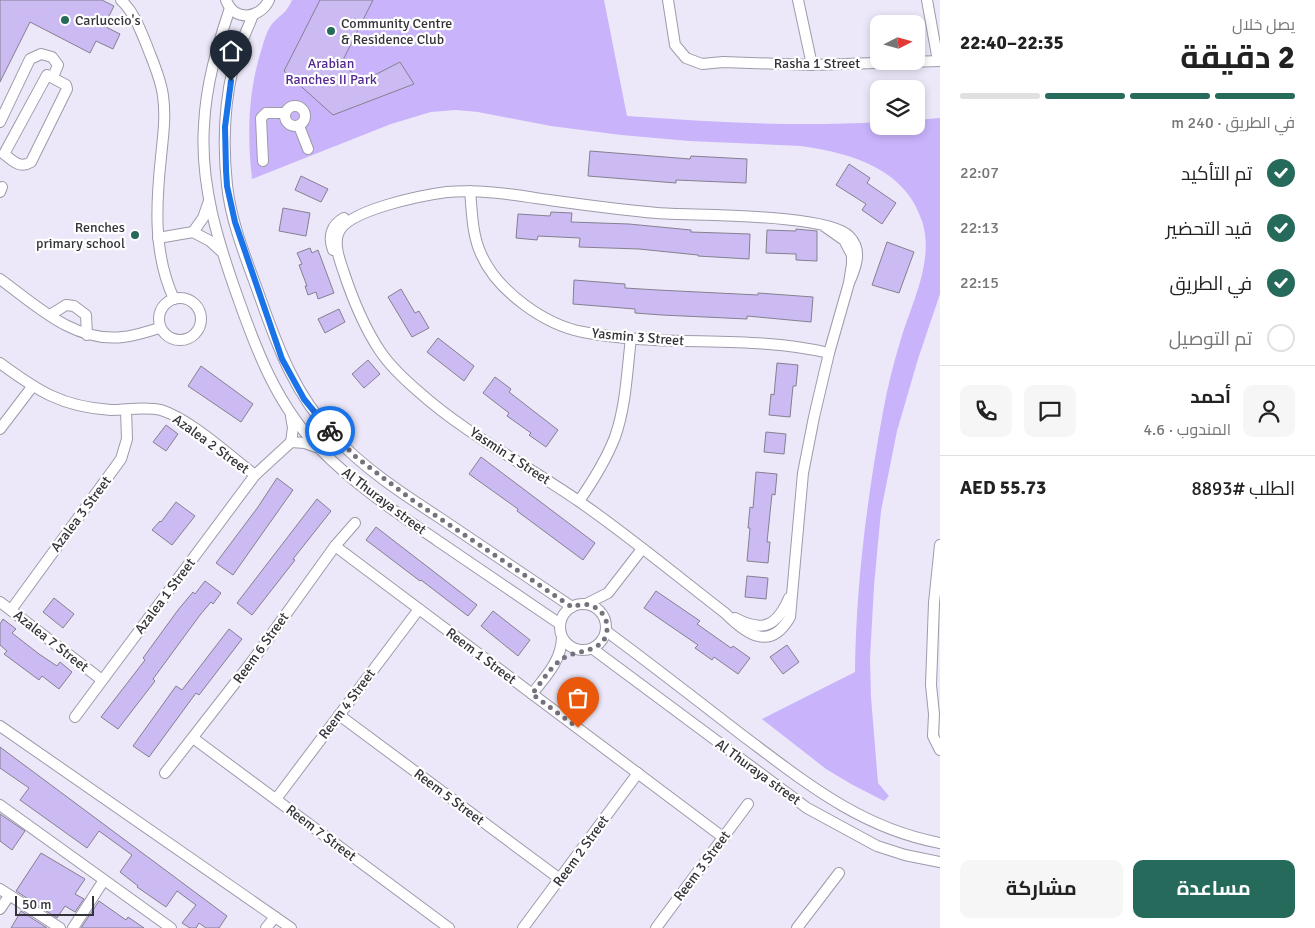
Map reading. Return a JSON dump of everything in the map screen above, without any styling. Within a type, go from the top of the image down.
[{"type":"street","points":[[121,0],[137,23],[156,70],[163,96],[165,116],[157,196],[158,238],[164,271],[174,299]]},
{"type":"street","points":[[228,4],[237,13],[245,16],[260,12],[269,0]]},
{"type":"street","name":"Rasha 1 Street","points":[[668,0],[675,45],[686,58],[702,64],[723,62],[812,65],[939,61]]},
{"type":"street","points":[[798,0],[812,65]]},
{"type":"street","points":[[927,0],[939,61]]},
{"type":"street","name":"Al Thuraya street","points":[[228,4],[207,92],[203,145],[214,227],[251,335],[266,369],[291,415],[318,448],[346,475],[399,515],[560,624]]},
{"type":"street","name":"Al Thuraya street","points":[[253,15],[234,66],[228,96],[225,127],[227,186],[246,258],[282,359],[296,386],[328,430],[356,457],[411,499],[572,607]]},
{"type":"street","points":[[0,122],[30,59],[41,54],[52,57],[58,65],[53,77]]},
{"type":"street","points":[[49,75],[53,77],[66,85],[67,89],[31,162],[22,166],[16,164],[2,153],[45,77],[49,75]]},
{"type":"street","points":[[297,106],[304,109],[306,117],[299,126],[288,124],[286,120],[285,113],[290,107],[297,106]]},
{"type":"street","points":[[263,161],[261,118],[266,113],[285,113]]},
{"type":"street","points":[[299,126],[308,148]]},
{"type":"street","name":"Yasmin 1 Street","points":[[470,191],[503,193],[637,211],[790,219],[842,231],[849,236],[857,252],[858,262],[849,283],[829,353],[803,473],[793,589],[778,619],[768,625],[757,627],[746,624],[725,613],[579,501],[454,421],[403,379],[380,352],[364,323],[340,261],[330,243],[332,228],[344,218],[382,207],[425,196],[470,191]]},
{"type":"street","name":"Yasmin 3 Street","points":[[470,191],[480,254],[491,272],[520,302],[560,325],[582,332],[631,338],[744,343],[791,347],[829,353]]},
{"type":"street","points":[[193,232],[203,218],[209,200]]},
{"type":"street","points":[[158,238],[193,232],[210,241],[222,252]]},
{"type":"street","points":[[0,279],[68,327],[87,335],[104,338],[122,338],[160,328]]},
{"type":"street","points":[[183,298],[191,301],[201,316],[197,332],[190,338],[182,340],[173,339],[160,328],[161,310],[166,303],[174,299],[183,298]]},
{"type":"street","points":[[50,315],[66,305],[74,306],[86,315],[87,335]]},
{"type":"street","points":[[579,501],[602,466],[616,436],[621,416],[631,338]]},
{"type":"street","name":"Azalea 2 Street","points":[[0,363],[32,387],[47,395],[79,406],[126,410],[158,409],[172,414],[255,475]]},
{"type":"street","points":[[0,429],[32,387]]},
{"type":"street","name":"Azalea 3 Street","points":[[11,610],[121,459],[126,439],[126,410]]},
{"type":"street","points":[[291,415],[293,428],[291,442],[305,443],[318,448]]},
{"type":"street","name":"Azalea 1 Street","points":[[75,717],[255,475],[291,442]]},
{"type":"street","name":"Reem 6 Street","points":[[165,773],[253,660],[335,546],[355,523]]},
{"type":"street","points":[[940,545],[932,642],[931,685],[934,714],[933,736],[940,750]]},
{"type":"street","name":"Reem 1 Street","points":[[335,546],[724,838]]},
{"type":"street","points":[[556,663],[568,655],[593,649],[600,645],[606,631],[604,606],[608,593],[642,550]]},
{"type":"street","points":[[532,694],[556,663],[561,650],[560,624],[566,611],[608,593]]},
{"type":"street","name":"Azalea 7 Street","points":[[0,602],[102,680]]},
{"type":"street","points":[[586,604],[597,608],[605,618]]},
{"type":"street","name":"Reem 4 Street","points":[[276,799],[419,609]]},
{"type":"street","name":"Al Thuraya street","points":[[606,631],[783,766],[841,806],[894,831],[940,843]]},
{"type":"street","points":[[562,638],[567,645],[581,651]]},
{"type":"street","name":"Al Thuraya street","points":[[593,649],[807,808],[877,846],[905,855],[940,862]]},
{"type":"street","points":[[934,714],[940,734]]},
{"type":"street","name":"Reem 5 Street","points":[[339,715],[560,879]]},
{"type":"street","points":[[1,729],[290,928]]},
{"type":"street","name":"Reem 7 Street","points":[[193,738],[449,928]]},
{"type":"street","name":"Reem 2 Street","points":[[523,928],[638,773]]},
{"type":"street","name":"Reem 3 Street","points":[[656,928],[748,804]]},
{"type":"street","points":[[0,805],[164,926]]},
{"type":"street","points":[[797,928],[838,873]]},
{"type":"street","points":[[73,928],[104,880]]},
{"type":"street","points":[[0,889],[60,928]]},
{"type":"street","points":[[0,909],[9,896]]},
{"type":"street","points":[[266,928],[275,917]]},
{"type":"green space","name":"Arabian Ranches II Park","points":[[292,0],[604,0],[627,116],[784,124],[870,122],[870,135],[925,135],[925,119],[940,118],[940,294],[918,359],[897,431],[881,511],[874,586],[870,659],[871,697],[878,783],[889,796],[884,801],[826,769],[762,719],[855,672],[860,574],[877,444],[890,377],[920,282],[926,251],[922,221],[914,203],[903,188],[874,166],[838,153],[820,149],[801,146],[689,141],[621,135],[551,126],[478,112],[456,110],[431,112],[391,124],[252,179],[249,129],[251,96],[257,64],[269,29],[287,9]]},
{"type":"building","points":[[0,0],[102,0],[114,6],[104,26],[120,34],[113,49],[96,41],[90,53],[30,22],[0,82]]},
{"type":"building","name":"Community Centre & Residence Club","points":[[320,0],[373,0],[341,64],[363,81],[400,62],[414,84],[333,115],[284,71]]},
{"type":"building","points":[[590,151],[690,159],[691,156],[747,159],[746,183],[676,180],[676,183],[588,176]]},
{"type":"building","points":[[849,164],[870,178],[867,183],[896,203],[882,224],[862,210],[866,204],[836,185]]},
{"type":"building","points":[[301,176],[328,189],[321,202],[295,190]]},
{"type":"building","points":[[283,208],[310,213],[306,236],[279,231]]},
{"type":"building","points":[[551,212],[572,213],[571,222],[629,224],[691,230],[691,232],[750,234],[749,259],[698,256],[639,249],[579,247],[580,238],[538,236],[537,240],[516,238],[518,214],[550,216]]},
{"type":"building","points":[[796,229],[817,231],[817,261],[796,260],[796,254],[766,253],[767,230],[796,231]]},
{"type":"building","points":[[887,242],[914,252],[899,293],[872,285]]},
{"type":"building","points":[[310,248],[312,253],[318,250],[334,293],[318,299],[316,292],[308,295],[305,286],[307,286],[299,265],[302,264],[297,253]]},
{"type":"building","points":[[574,280],[625,284],[625,288],[813,297],[811,322],[747,316],[747,319],[635,313],[635,309],[573,304]]},
{"type":"building","points":[[401,289],[415,313],[419,311],[429,328],[412,337],[388,297]]},
{"type":"building","points":[[339,309],[345,322],[325,333],[318,319]]},
{"type":"building","points":[[438,338],[474,366],[464,381],[427,352]]},
{"type":"building","points":[[368,360],[380,374],[364,388],[352,374]]},
{"type":"building","points":[[777,363],[798,365],[796,386],[793,386],[790,417],[769,415],[771,394],[774,395]]},
{"type":"building","points":[[201,366],[253,404],[241,422],[188,386]]},
{"type":"building","points":[[495,377],[511,389],[509,392],[558,430],[546,447],[529,435],[531,433],[507,416],[509,413],[483,393]]},
{"type":"building","points":[[166,425],[178,434],[166,451],[153,442]]},
{"type":"building","points":[[766,432],[786,434],[784,454],[764,452]]},
{"type":"building","points":[[481,457],[595,543],[583,560],[517,511],[518,509],[469,474]]},
{"type":"building","points":[[756,472],[777,474],[775,495],[772,494],[767,542],[770,542],[768,563],[747,561],[750,507],[753,508]]},
{"type":"building","points":[[277,478],[293,490],[233,575],[216,563]]},
{"type":"building","points":[[317,499],[331,511],[252,615],[237,603]]},
{"type":"building","points":[[176,502],[195,516],[172,545],[152,530],[161,522]]},
{"type":"building","points":[[376,527],[477,605],[468,616],[366,540]]},
{"type":"building","points":[[747,576],[768,578],[766,599],[745,597]]},
{"type":"building","points":[[205,581],[221,593],[213,604],[211,602],[200,615],[153,679],[155,681],[118,729],[101,717],[145,660],[143,658],[178,610],[193,592],[195,594]]},
{"type":"building","points":[[656,591],[700,621],[697,624],[731,648],[733,646],[750,658],[738,674],[714,657],[712,660],[695,648],[698,645],[644,608]]},
{"type":"building","points":[[54,598],[74,614],[63,628],[43,612]]},
{"type":"building","points":[[493,611],[530,640],[518,656],[481,626]]},
{"type":"building","points":[[3,619],[16,629],[12,633],[39,654],[57,666],[60,662],[72,672],[59,689],[42,676],[39,680],[4,654],[7,651],[0,645],[0,624]]},
{"type":"building","points":[[229,629],[242,639],[199,695],[196,693],[149,757],[133,746],[176,686],[182,690]]},
{"type":"building","points":[[787,645],[799,662],[783,674],[770,657]]},
{"type":"building","points":[[0,747],[227,916],[219,928],[206,928],[199,923],[196,928],[190,928],[182,923],[196,905],[177,891],[166,907],[137,887],[120,872],[132,855],[99,831],[87,848],[20,800],[29,788],[0,768]]},
{"type":"building","points":[[0,814],[25,831],[12,850],[0,841]]},
{"type":"building","points":[[41,853],[85,879],[75,894],[84,899],[75,912],[65,906],[57,918],[16,891]]},
{"type":"building","points":[[99,901],[126,920],[128,917],[144,928],[81,928]]},
{"type":"building","points":[[21,911],[47,928],[11,928]]},
{"type":"way so far","points":[[330,431],[356,457],[411,499],[572,607],[579,604],[592,605],[602,613],[607,624],[604,638],[600,645],[587,651],[575,652],[556,663],[532,694],[578,728]]},
{"type":"place","name":"Carluccio's","points":[[65,20]]},
{"type":"place","name":"Community Centre & Residence Club","points":[[331,31]]},
{"type":"place","name":"Renches primary school","points":[[135,235]]},
{"type":"route","points":[[231,81],[225,127],[226,170],[227,186],[235,222],[282,359],[304,399],[330,431]]}]
